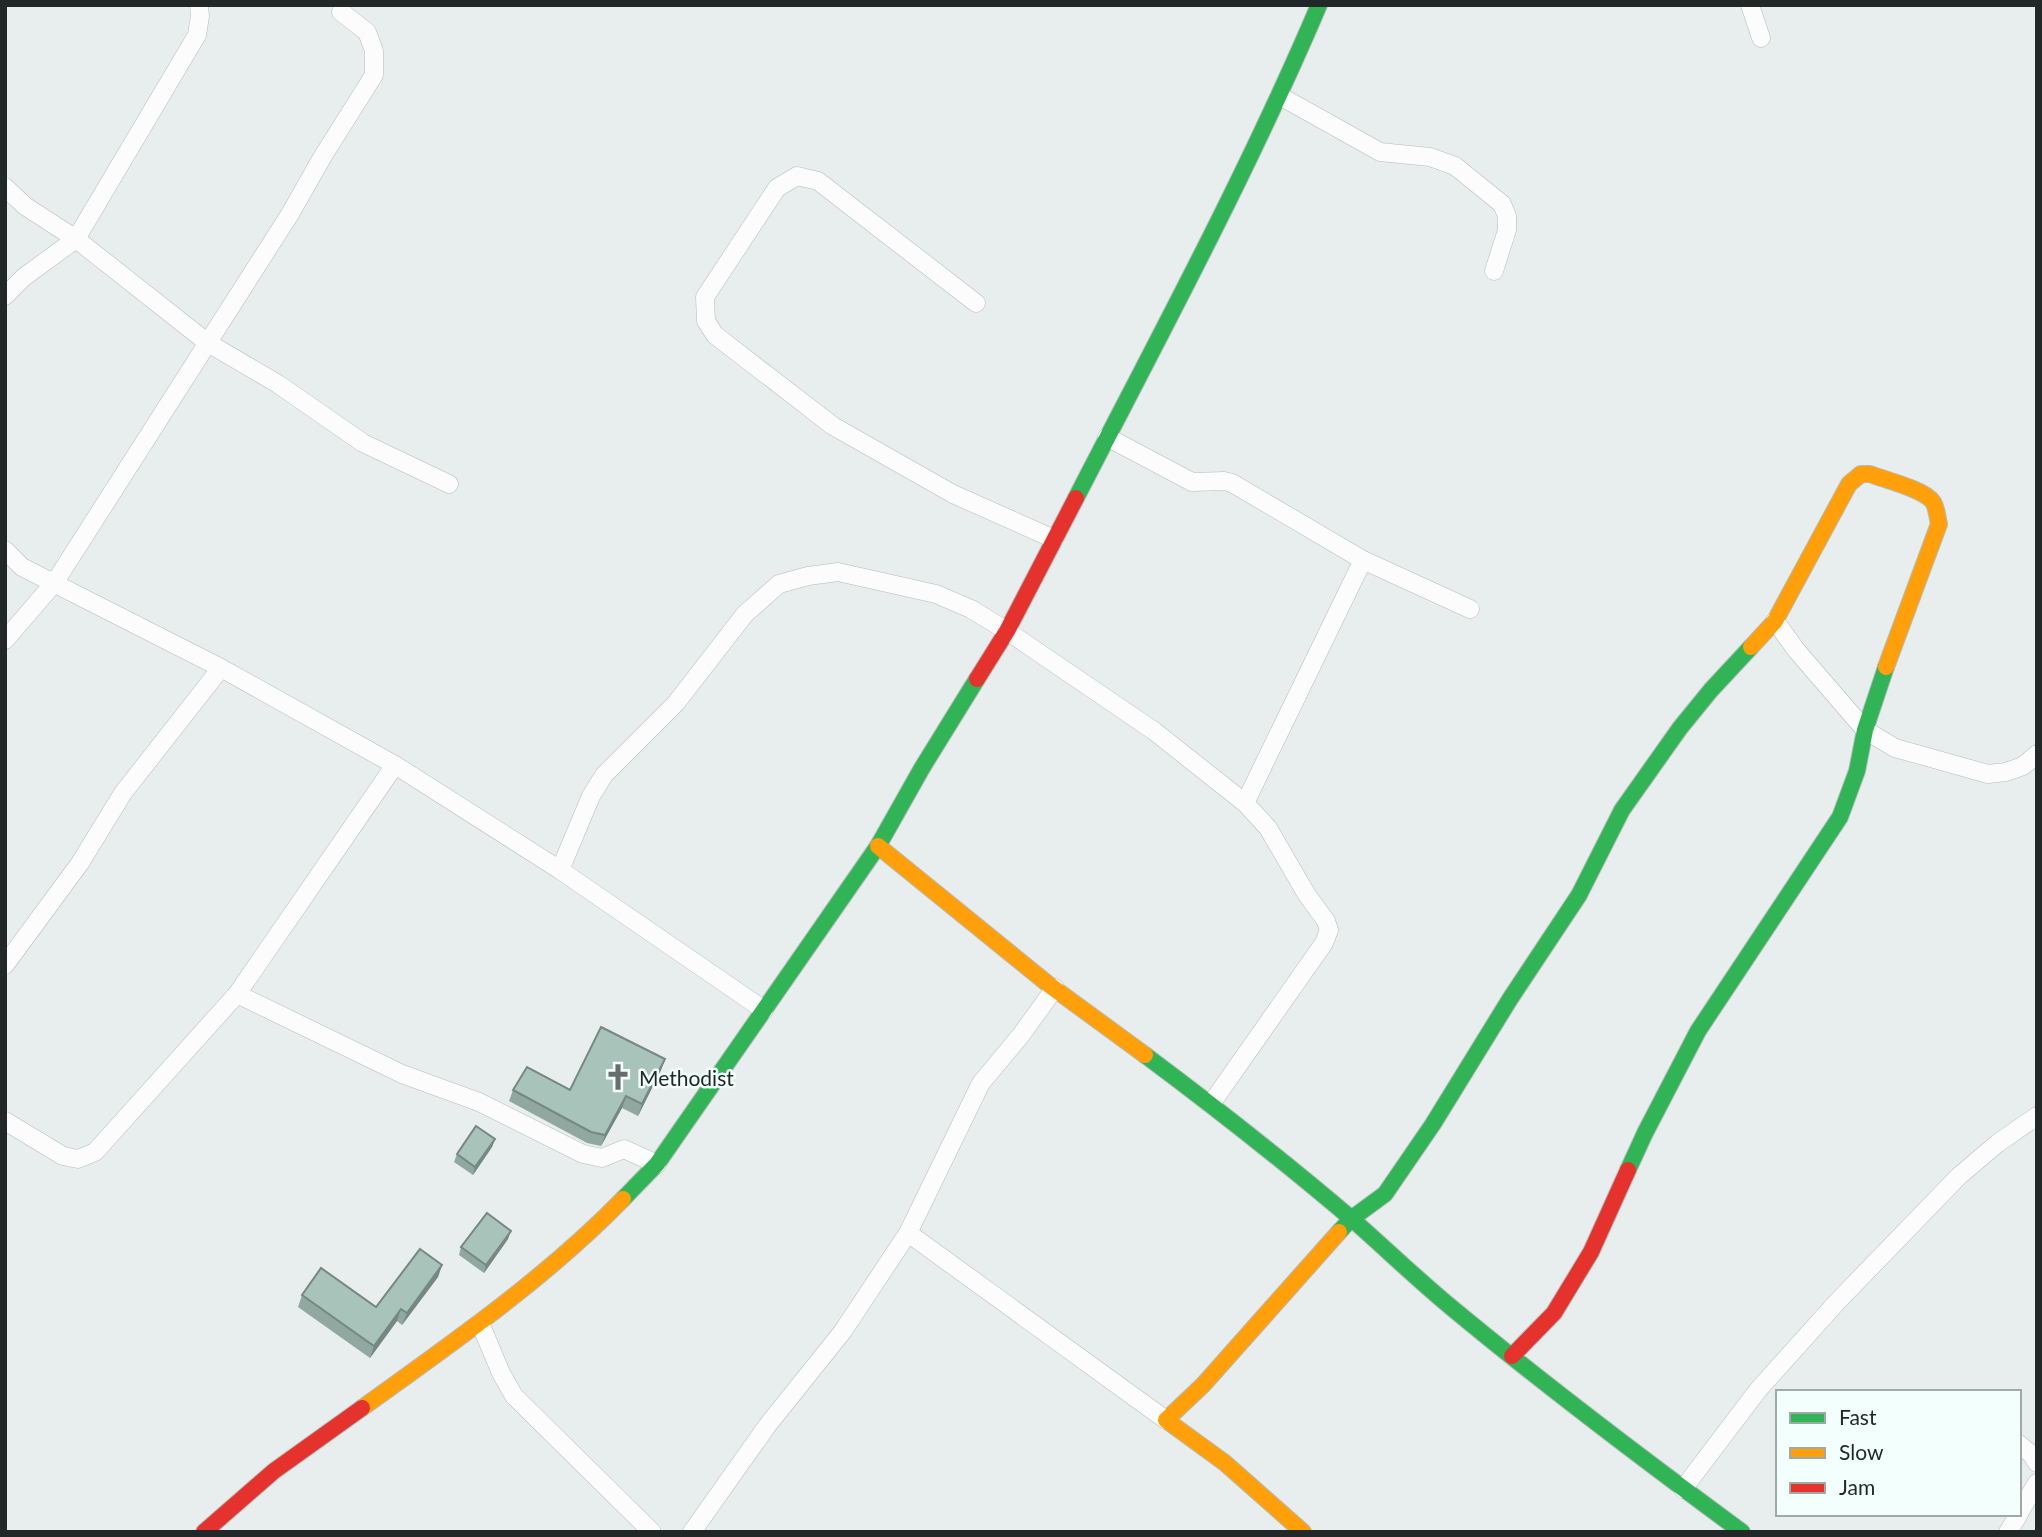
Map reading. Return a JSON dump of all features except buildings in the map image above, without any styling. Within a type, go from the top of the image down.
[{"type":"street","points":[[5,296],[24,277],[76,239],[197,34],[199,5]]},
{"type":"street","points":[[205,1532],[284,1464],[481,1323],[592,1231],[657,1164],[878,846],[1007,631],[1222,215],[1280,96],[1319,5]]},
{"type":"street","points":[[1750,5],[1760,38]]},
{"type":"street","points":[[5,640],[55,582],[290,214],[374,75],[374,51],[367,33],[341,12]]},
{"type":"street","points":[[1280,96],[1380,152],[1430,157],[1455,166],[1502,204],[1507,216],[1507,230],[1494,271]]},
{"type":"street","points":[[976,303],[818,181],[797,176],[777,188],[705,297],[706,321],[715,335],[833,426],[953,494],[1054,539]]},
{"type":"street","points":[[5,187],[25,206],[76,239],[208,342],[278,384],[363,443],[449,484]]},
{"type":"street","points":[[1107,437],[1192,482],[1232,483],[1363,560],[1470,609]]},
{"type":"street","points":[[1166,1420],[1203,1385],[1351,1219],[1385,1194],[1433,1124],[1510,999],[1579,895],[1622,810],[1680,728],[1775,621],[1849,484],[1861,474],[1870,474],[1921,493],[1931,499],[1939,524],[1880,683],[1857,771],[1840,817],[1698,1031],[1645,1133],[1591,1252],[1553,1313],[1512,1356]]},
{"type":"street","points":[[5,550],[22,566],[221,668],[395,765],[560,870],[764,1010]]},
{"type":"street","points":[[1245,803],[1363,560]]},
{"type":"street","points":[[560,870],[591,796],[604,775],[676,703],[745,614],[779,584],[807,576],[838,572],[936,594],[1007,631],[1154,731],[1245,803],[1268,828],[1307,895],[1326,921],[1329,930],[1324,943],[1211,1104]]},
{"type":"street","points":[[1775,621],[1797,651],[1866,730],[1895,748],[1988,774],[2023,766],[2037,754]]},
{"type":"street","points":[[5,965],[80,863],[123,793],[221,668]]},
{"type":"street","points":[[5,1121],[64,1156],[78,1159],[95,1152],[237,994],[395,765]]},
{"type":"street","points":[[878,846],[1055,988],[1211,1104],[1351,1219],[1451,1307],[1731,1529]]},
{"type":"street","points":[[692,1532],[767,1426],[843,1331],[908,1233],[981,1083],[1055,988]]},
{"type":"street","points":[[237,994],[402,1073],[479,1102],[583,1154],[602,1158],[624,1149],[657,1164]]},
{"type":"street","points":[[1683,1489],[1758,1390],[1836,1302],[1959,1176],[1998,1143],[2037,1116]]},
{"type":"street","points":[[908,1233],[1225,1463],[1303,1532]]},
{"type":"street","points":[[481,1323],[501,1373],[514,1396],[652,1532]]},
{"type":"street","points":[[2021,1446],[2037,1463]]},
{"type":"street","points":[[2021,1510],[2037,1482]]},
{"type":"street","points":[[2008,1532],[2018,1516]]},
{"type":"traffic: fast","points":[[1076,498],[1233,192],[1319,5]]},
{"type":"traffic: fast","points":[[1339,1232],[1351,1219],[1385,1194],[1433,1124],[1510,999],[1579,895],[1622,810],[1680,728],[1751,647]]},
{"type":"traffic: fast","points":[[1628,1170],[1698,1031],[1840,817],[1857,771],[1865,730],[1886,667]]},
{"type":"traffic: fast","points":[[623,1199],[657,1164],[878,846],[977,679]]},
{"type":"traffic: fast","points":[[1145,1055],[1302,1178],[1523,1366],[1742,1532]]},
{"type":"traffic: slow","points":[[1751,647],[1775,621],[1849,484],[1861,474],[1870,474],[1928,497],[1934,504],[1939,524],[1886,667]]},
{"type":"traffic: slow","points":[[878,846],[1048,984],[1145,1055]]},
{"type":"traffic: slow","points":[[362,1408],[530,1283],[623,1199]]},
{"type":"traffic: slow","points":[[1303,1532],[1225,1463],[1166,1420],[1203,1385],[1339,1232]]},
{"type":"traffic: jam","points":[[977,679],[1007,631],[1076,498]]},
{"type":"traffic: jam","points":[[1512,1356],[1554,1313],[1591,1252],[1628,1170]]},
{"type":"traffic: jam","points":[[204,1532],[274,1471],[362,1408]]},
{"type":"place","name":"Methodist","points":[[618,1077]]}]
